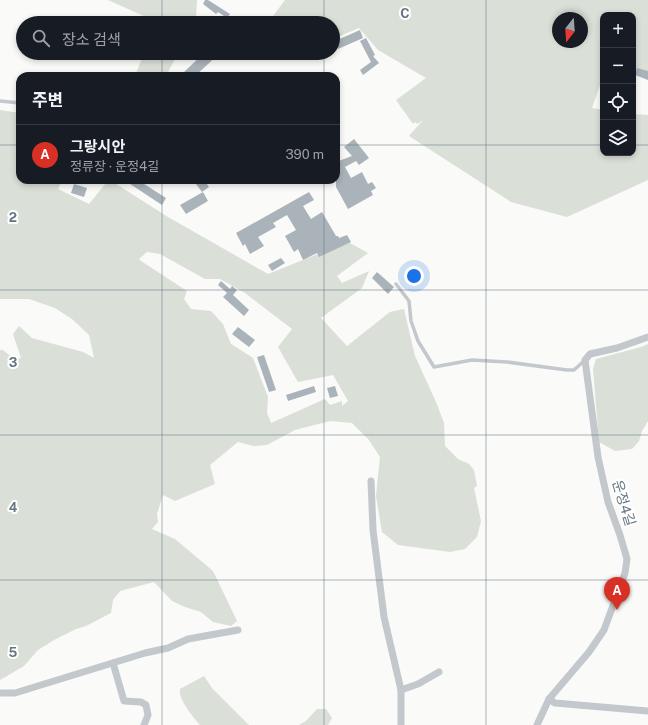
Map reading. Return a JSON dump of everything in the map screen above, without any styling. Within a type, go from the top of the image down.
[{"type":"street","points":[[585,360],[590,354],[617,348],[648,337]]},
{"type":"street","name":"운정4길","points":[[537,725],[548,699],[589,652],[604,630],[625,573],[627,559],[608,502],[598,457],[585,360]]},
{"type":"street","points":[[371,481],[373,530],[384,617],[401,690],[401,725]]},
{"type":"street","points":[[0,693],[15,693],[168,648],[188,640],[238,630]]},
{"type":"street","points":[[114,663],[124,701],[141,702],[146,705],[148,715],[144,725]]},
{"type":"street","points":[[401,690],[418,684],[439,672]]},
{"type":"street","points":[[548,699],[555,703],[648,711]]},
{"type":"lane","points":[[0,100],[16,102]]},
{"type":"lane","points":[[396,284],[409,302],[411,321],[418,341],[434,367],[472,360],[507,362],[574,370],[585,360]]},
{"type":"shaded area","points":[[108,0],[197,0],[196,16],[144,16]]},
{"type":"shaded area","points":[[285,0],[648,0],[648,75],[636,74],[636,12],[600,12],[600,85],[592,108],[600,109],[600,156],[636,156],[636,114],[648,115],[648,180],[567,217],[511,202],[409,136],[423,120],[417,124],[415,122],[413,124],[396,100],[426,78],[378,50],[359,28],[340,36],[340,16],[273,16]]},
{"type":"shaded area","points":[[141,60],[174,60],[168,72],[137,72]]},
{"type":"shaded area","points":[[0,110],[16,112],[16,184],[60,184],[58,189],[89,204],[105,184],[116,184],[168,217],[268,274],[348,242],[368,253],[337,276],[342,283],[369,271],[362,288],[321,318],[347,346],[390,312],[404,309],[415,356],[444,423],[445,446],[458,459],[469,464],[474,470],[477,486],[474,488],[481,521],[477,537],[465,549],[450,552],[398,545],[382,532],[376,496],[380,457],[369,440],[352,423],[330,421],[295,430],[267,445],[254,446],[238,442],[210,465],[215,484],[175,501],[163,495],[157,514],[158,522],[152,529],[175,539],[213,571],[237,621],[231,626],[213,622],[201,612],[172,601],[154,582],[120,591],[113,600],[111,613],[54,640],[38,650],[24,666],[0,680],[0,350],[3,350],[14,359],[21,358],[13,334],[19,326],[32,338],[83,352],[94,358],[89,335],[72,319],[55,308],[29,299],[0,299]],"holes":[[[147,252],[160,254],[205,279],[220,279],[245,293],[292,329],[278,347],[298,382],[333,375],[348,401],[342,406],[342,401],[330,405],[325,399],[271,423],[267,413],[268,397],[253,358],[231,344],[223,324],[211,311],[191,309],[184,299],[187,291],[139,259]]]},
{"type":"shaded area","points":[[648,344],[648,421],[642,431],[639,441],[632,449],[615,451],[599,442],[593,369],[596,359]]},
{"type":"shaded area","points":[[204,676],[212,688],[249,725],[200,725],[190,713],[181,698],[180,689]]},
{"type":"shaded area","points":[[317,709],[326,709],[332,718],[328,725],[299,725],[306,721]]},
{"type":"building","points":[[205,0],[208,0],[230,14],[228,16],[224,16],[218,12],[216,14],[203,4]]},
{"type":"building","points":[[360,30],[363,38],[340,48],[340,39]]},
{"type":"building","points":[[366,38],[375,55],[373,56],[379,63],[363,75],[360,70],[371,62],[360,41]]},
{"type":"building","points":[[197,60],[212,60],[199,72],[184,72]]},
{"type":"building","points":[[637,68],[648,71],[648,80],[636,75]]},
{"type":"building","points":[[354,139],[369,158],[359,165],[356,161],[345,167],[351,178],[362,172],[368,184],[372,182],[376,188],[371,191],[373,195],[348,209],[336,187],[336,184],[340,184],[340,160],[352,156],[344,147]]},
{"type":"building","points":[[74,184],[87,188],[84,197],[71,193]]},
{"type":"building","points":[[130,184],[144,184],[166,198],[162,205]]},
{"type":"building","points":[[196,184],[207,184],[209,187],[202,192]]},
{"type":"building","points":[[203,192],[208,201],[186,214],[180,205]]},
{"type":"building","points":[[309,192],[314,200],[303,206],[311,219],[322,212],[336,236],[339,238],[347,235],[351,242],[319,257],[317,253],[303,260],[298,249],[294,252],[285,236],[296,230],[287,215],[273,223],[276,227],[258,237],[264,246],[250,254],[245,244],[243,246],[236,233]]},
{"type":"building","points":[[281,258],[285,263],[272,271],[268,265]]},
{"type":"building","points":[[377,272],[394,287],[388,294],[372,278]]},
{"type":"building","points":[[221,281],[230,289],[232,286],[237,290],[233,295],[249,310],[244,316],[223,297],[227,293],[218,285]]},
{"type":"building","points":[[238,327],[255,340],[249,347],[232,334]]},
{"type":"building","points":[[264,355],[276,390],[269,392],[257,357]]},
{"type":"building","points":[[314,386],[316,392],[288,401],[286,395]]},
{"type":"building","points":[[335,386],[338,396],[330,398],[327,388]]},
{"type":"place","name":"그랑시안","points":[[617,610]]}]
